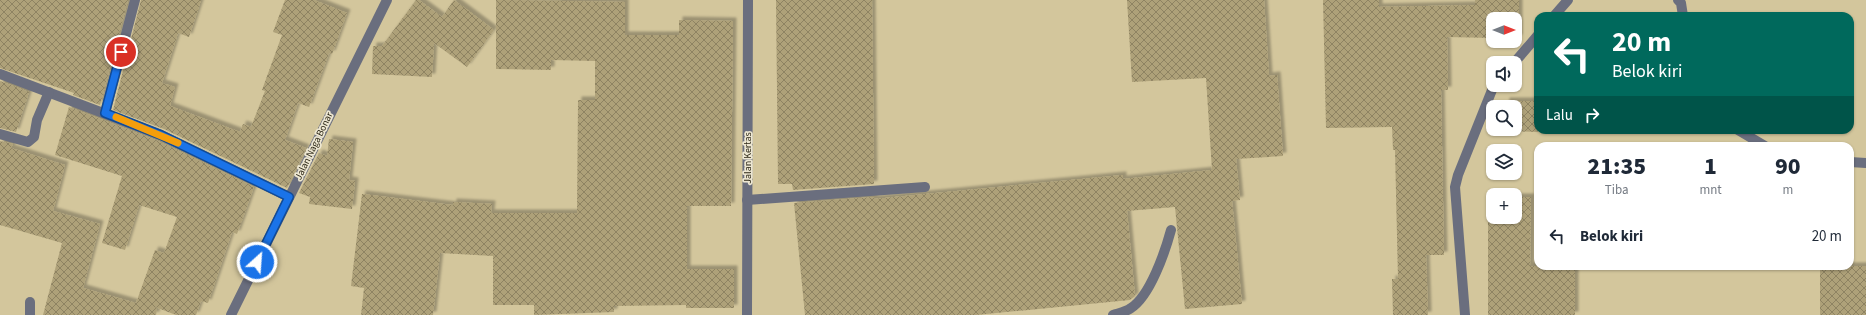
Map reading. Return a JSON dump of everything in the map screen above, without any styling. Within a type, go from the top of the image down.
[{"type":"street","points":[[105,113],[135,0]]},
{"type":"street","name":"Jalan Naga Bonar","points":[[231,315],[386,0]]},
{"type":"street","name":"Jalan Kertas","points":[[747,315],[748,0]]},
{"type":"street","points":[[1558,12],[1568,0]]},
{"type":"street","points":[[1678,0],[1681,3],[1682,12]]},
{"type":"street","points":[[1520,56],[1534,40]]},
{"type":"street","points":[[0,74],[161,135],[289,197]]},
{"type":"street","points":[[0,134],[28,142],[34,137],[37,120],[49,92]]},
{"type":"street","points":[[1465,315],[1455,188],[1463,160],[1491,92]]},
{"type":"street","points":[[1745,134],[1758,142]]},
{"type":"street","points":[[1854,162],[1866,163]]},
{"type":"street","points":[[747,200],[925,188]]},
{"type":"street","points":[[1113,315],[1130,309],[1141,299],[1167,243],[1170,230]]},
{"type":"street","points":[[30,302],[30,315]]},
{"type":"building","points":[[0,0],[128,0],[100,105],[73,95],[74,93],[0,68]]},
{"type":"building","points":[[141,0],[201,0],[189,37],[178,33],[162,83],[175,87],[170,106],[240,132],[243,124],[251,127],[265,91],[262,90],[282,35],[273,32],[285,0],[314,0],[347,13],[332,54],[329,53],[309,107],[298,103],[285,140],[306,148],[287,188],[164,129],[113,110]]},
{"type":"building","points":[[416,0],[419,0],[442,17],[454,0],[494,30],[467,67],[434,43],[432,77],[372,74],[373,46],[382,46]]},
{"type":"building","points":[[496,0],[625,2],[625,35],[679,35],[679,20],[733,21],[731,206],[687,206],[687,269],[734,269],[734,308],[686,308],[686,305],[614,306],[614,312],[534,315],[534,305],[493,305],[493,256],[440,253],[433,315],[361,315],[364,288],[351,286],[362,194],[453,205],[453,202],[492,204],[491,213],[577,213],[578,100],[595,100],[595,61],[551,60],[551,70],[496,69]]},
{"type":"building","points":[[776,0],[872,0],[874,184],[793,190],[792,184],[778,184]]},
{"type":"building","points":[[1127,0],[1264,0],[1269,76],[1277,75],[1283,156],[1236,159],[1240,200],[1232,201],[1242,304],[1185,309],[1175,207],[1127,211],[1135,296],[1130,300],[976,315],[805,315],[794,203],[874,197],[874,199],[1123,175],[1123,179],[1212,170],[1206,78],[1132,82]]},
{"type":"building","points":[[1323,0],[1379,0],[1379,7],[1475,5],[1475,0],[1519,0],[1519,12],[1486,12],[1486,38],[1447,37],[1448,90],[1441,90],[1444,255],[1426,255],[1428,315],[1393,315],[1392,279],[1398,279],[1395,150],[1393,150],[1392,127],[1326,128]]},
{"type":"building","points":[[0,81],[29,92],[16,132],[0,128]]},
{"type":"building","points":[[1522,101],[1534,101],[1534,132],[1522,132]]},
{"type":"building","points":[[69,107],[158,141],[254,187],[237,234],[232,232],[208,303],[201,301],[196,315],[176,315],[155,307],[157,310],[156,315],[43,315],[62,243],[0,225],[0,141],[13,144],[11,148],[65,165],[53,211],[100,224],[83,288],[136,303],[155,250],[164,253],[177,217],[139,205],[125,250],[102,243],[122,176],[55,155]]},
{"type":"building","points":[[329,139],[353,142],[349,180],[355,181],[352,209],[309,204],[310,197],[299,193],[319,153],[327,156]]},
{"type":"building","points":[[1522,197],[1531,197],[1530,266],[1534,266],[1534,270],[1575,270],[1575,315],[1488,315],[1488,224],[1522,224]]},
{"type":"building","points":[[1854,266],[1866,266],[1866,315],[1820,315],[1820,270],[1854,270]]},
{"type":"slow traffic","points":[[116,117],[178,143]]},
{"type":"route","points":[[121,52],[105,113],[161,135],[289,197],[257,262]]}]
